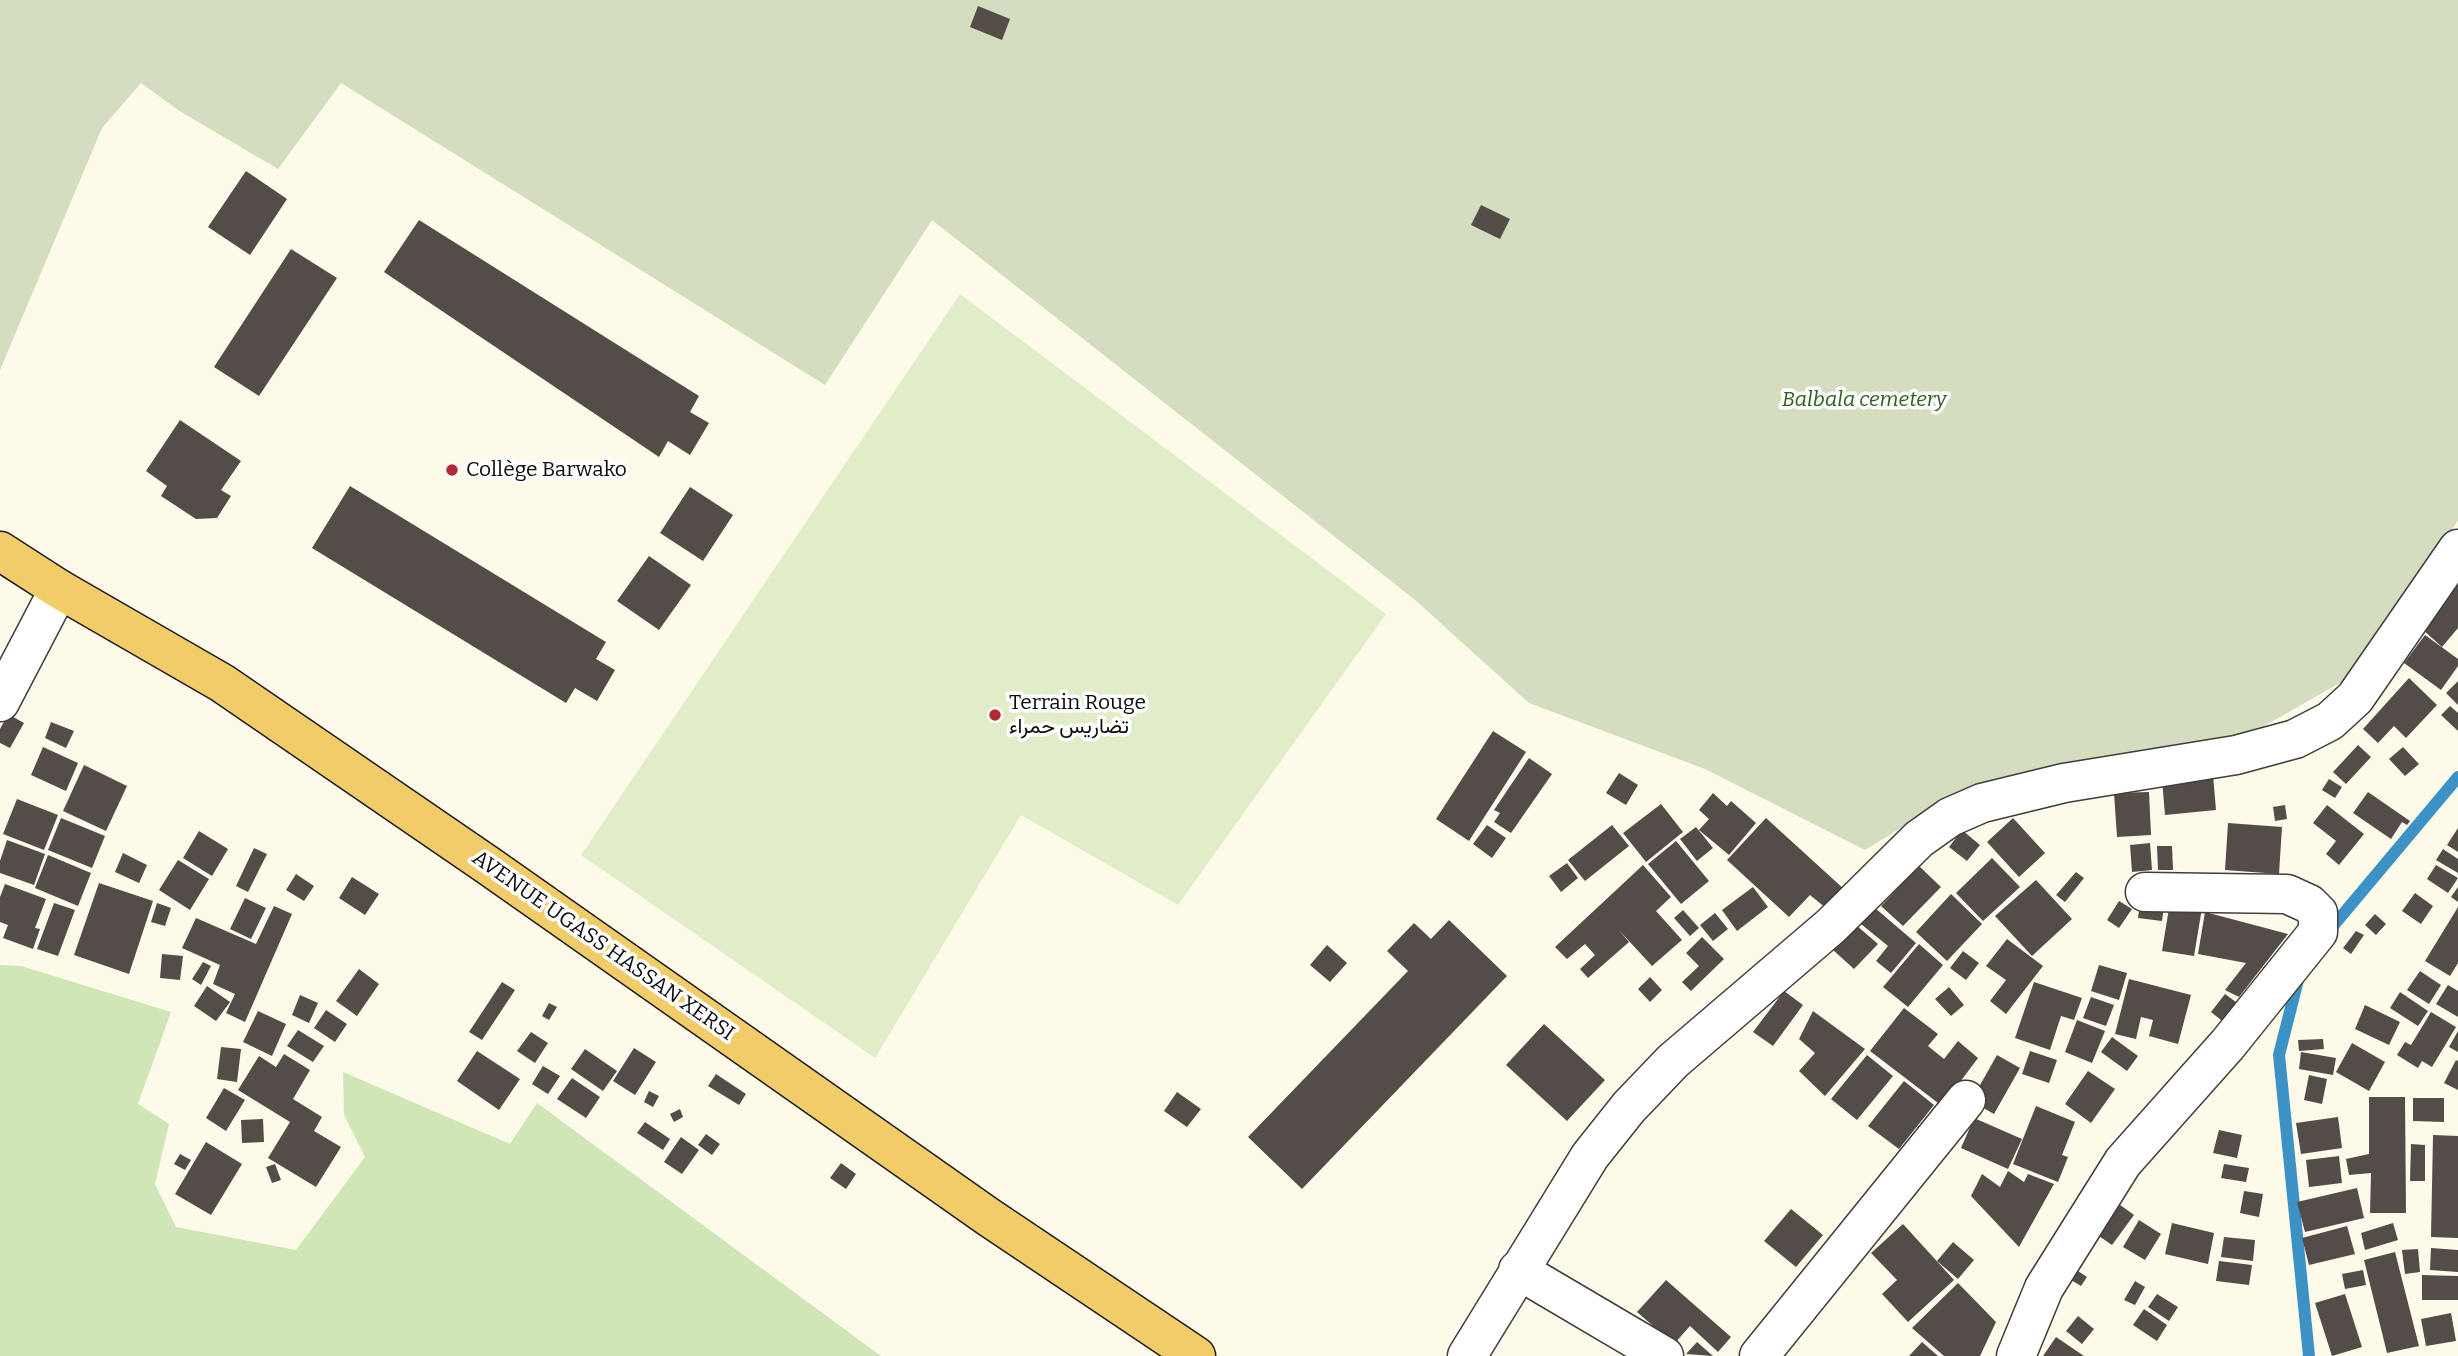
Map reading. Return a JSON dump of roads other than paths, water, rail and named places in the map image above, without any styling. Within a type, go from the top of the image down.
[{"type":"main road","name":"AVENUE UGASS HASSAN XERSI","points":[[0,551],[59,589],[233,691],[500,874],[990,1218],[1196,1356]]},
{"type":"street","points":[[1467,1356],[1590,1156],[1629,1107],[1673,1061],[1831,926],[1919,839],[1950,817],[1982,803],[2064,783],[2236,755],[2295,739],[2330,721],[2355,698],[2458,548]]},
{"type":"street","points":[[0,702],[59,589]]},
{"type":"street","points":[[2016,1356],[2045,1288],[2123,1162],[2228,1044],[2318,932],[2318,913],[2309,904],[2287,894],[2145,892]]},
{"type":"street","points":[[1759,1356],[1966,1100]]},
{"type":"street","points":[[1518,1270],[1664,1356]]},
{"type":"waterway","points":[[2328,932],[2458,777]]},
{"type":"waterway","points":[[2299,976],[2279,1055],[2309,1356]]},
{"type":"place","name":"Collège Barwako","points":[[452,470]]},
{"type":"place","name":"Terrain Rouge تضاريس حمراء","points":[[995,715]]},
{"type":"park label","name":"Balbala cemetery","points":[[1864,400]]}]
